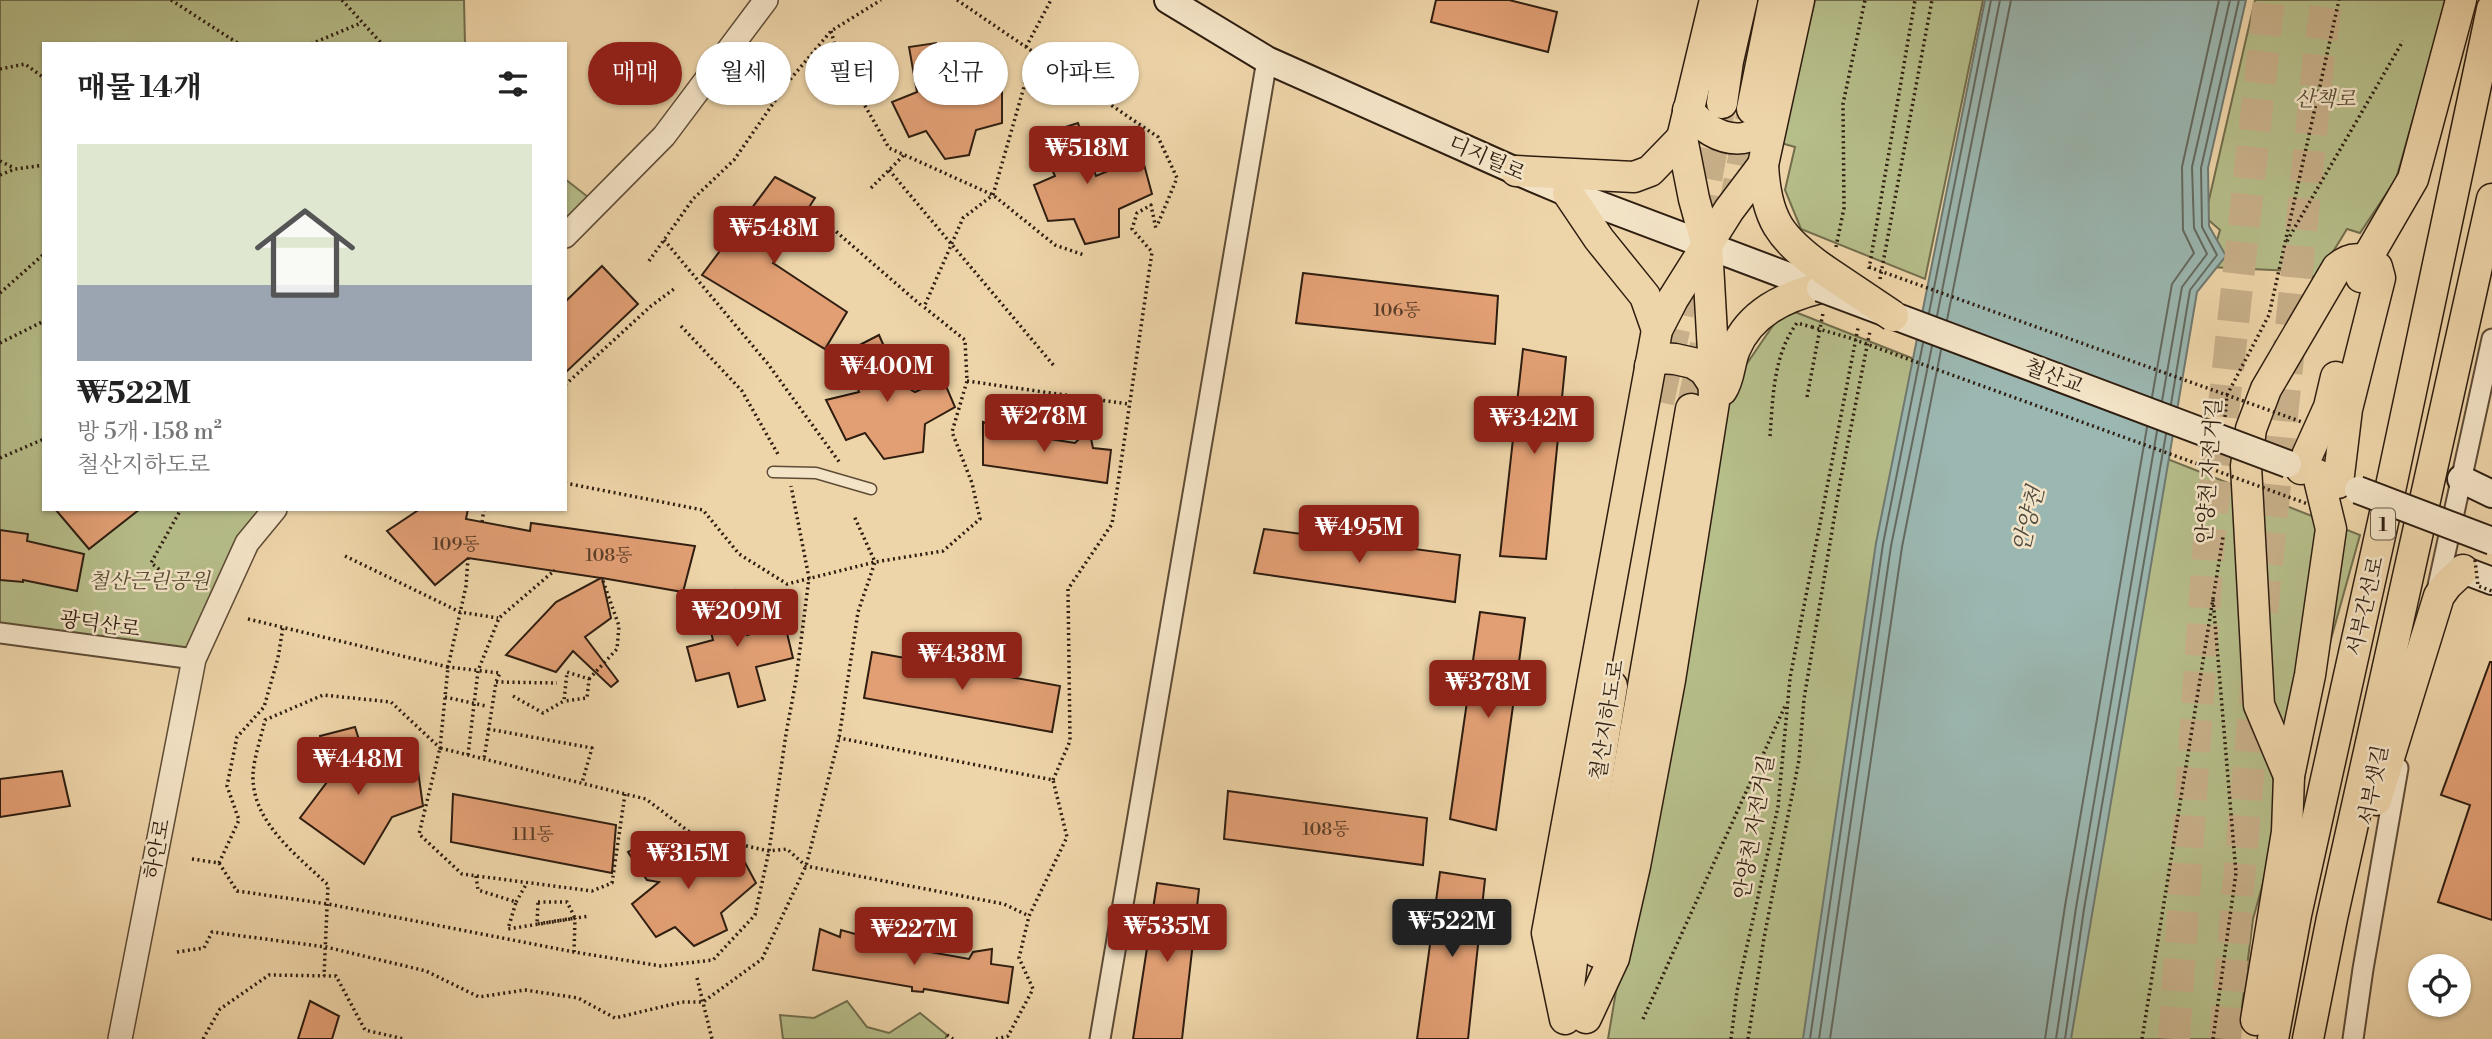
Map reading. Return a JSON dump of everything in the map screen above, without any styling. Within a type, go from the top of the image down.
[{"type":"main road","name":"디지털로","points":[[1168,0],[1266,60],[1516,171],[1707,246],[1826,277]]},
{"type":"main road","points":[[1574,1029],[1614,958],[1635,866],[1670,680],[1706,399],[1707,246],[1694,199],[1685,124],[1715,0]]},
{"type":"main road","points":[[1722,103],[1728,61],[1742,0]]},
{"type":"main road","points":[[1774,0],[1762,115],[1764,182],[1772,216],[1788,241],[1826,277],[1881,309]]},
{"type":"main road","points":[[1685,124],[1742,138],[1756,133],[1799,0]]},
{"type":"main road","points":[[2253,1039],[2287,832],[2289,776],[2310,675],[2331,529],[2321,477],[2329,407],[2366,260],[2413,179],[2461,0]]},
{"type":"main road","name":"서부간선로","points":[[2273,1039],[2296,915],[2391,486],[2492,9]]},
{"type":"main road","points":[[1516,171],[1634,177],[1650,171],[1685,124]]},
{"type":"main road","points":[[1574,1029],[1547,933],[1657,330],[1673,299],[1729,210],[1763,165]]},
{"type":"main road","points":[[1569,193],[1599,239],[1645,296],[1657,330]]},
{"type":"main road","name":"서부간선로","points":[[2308,1039],[2337,891],[2492,199]]},
{"type":"main road","points":[[2289,776],[2259,705],[2246,466],[2250,429],[2266,389],[2337,268],[2346,260],[2356,258],[2366,260],[2376,267],[2380,278],[2347,409],[2321,477]]},
{"type":"main road","points":[[1706,399],[1726,384],[1735,349],[1759,316],[1778,302],[1826,277]]},
{"type":"main road","name":"철산교","points":[[1881,309],[2321,477]]},
{"type":"main road","points":[[1650,366],[1660,358],[1693,363],[1704,370],[1706,399]]},
{"type":"main road","name":"철산지하도로","points":[[1574,1029],[1588,834],[1659,402]]},
{"type":"main road","points":[[2321,477],[2492,541]]},
{"type":"main road","points":[[2461,479],[2492,495]]},
{"type":"main road","points":[[2316,1002],[2439,596],[2446,585],[2463,570],[2492,581]]},
{"type":"street","points":[[567,234],[664,136],[766,0]]},
{"type":"street","points":[[1100,1039],[1266,60]]},
{"type":"street","name":"서부샛길","points":[[2353,1039],[2362,969],[2399,765],[2492,339]]},
{"type":"street","name":"하안로","points":[[120,1039],[194,659],[247,543],[273,511]]},
{"type":"street","points":[[2448,542],[2463,570]]},
{"type":"street","name":"광덕산로","points":[[0,633],[194,659]]},
{"type":"lane","points":[[773,472],[816,473],[871,489]]},
{"type":"path","points":[[171,0],[236,42]]},
{"type":"path","points":[[342,0],[380,42]]},
{"type":"path","points":[[649,261],[693,199],[734,160],[788,82],[831,31],[881,0]]},
{"type":"path","points":[[957,0],[1022,44]]},
{"type":"path","points":[[1029,42],[1051,0]]},
{"type":"path","points":[[1807,397],[1826,277],[1843,208],[1843,104],[1864,0]]},
{"type":"path","points":[[1867,281],[1915,0]]},
{"type":"path","points":[[1748,1039],[1764,938],[1799,760],[1804,699],[1840,483],[1881,309],[1932,0]]},
{"type":"path","name":"안양천 자전거길","points":[[2225,421],[2227,395],[2269,315],[2339,0]]},
{"type":"path","points":[[316,42],[361,23]]},
{"type":"path","points":[[831,31],[839,60],[889,148],[993,195],[1055,245],[1084,256]]},
{"type":"path","points":[[2284,246],[2403,41]]},
{"type":"path","points":[[0,69],[25,64],[42,77]]},
{"type":"path","points":[[924,307],[963,218],[993,195],[1022,94]]},
{"type":"path","points":[[996,1039],[1008,1037],[1033,989],[1019,958],[1029,916],[1066,837],[1053,780],[1069,741],[1068,589],[1112,524],[1152,252],[1132,229],[1137,213],[1151,205],[1156,229],[1177,178],[1158,137],[1111,105]]},
{"type":"path","points":[[871,188],[904,155]]},
{"type":"path","points":[[0,161],[15,169]]},
{"type":"path","points":[[0,174],[42,165]]},
{"type":"path","points":[[889,170],[1055,367]]},
{"type":"path","points":[[567,483],[703,510],[739,554],[787,584],[875,562],[943,551],[980,519],[972,483],[952,432],[967,381],[965,340],[832,228]]},
{"type":"path","points":[[664,240],[768,364],[846,471]]},
{"type":"path","points":[[0,293],[42,256]]},
{"type":"path","points":[[1866,265],[2302,422]]},
{"type":"path","points":[[567,383],[651,306],[674,289]]},
{"type":"path","name":"안양천 자전거길","points":[[1731,1039],[1737,991],[1778,807],[1790,678],[1859,321]]},
{"type":"path","points":[[0,343],[42,322]]},
{"type":"path","points":[[1770,436],[1774,385],[1786,338],[1797,323],[1850,338],[2308,504]]},
{"type":"path","points":[[192,859],[219,863],[237,891],[328,904],[574,953],[661,966],[713,960],[755,915],[769,850],[809,578],[788,472],[742,391],[681,326]]},
{"type":"path","points":[[967,381],[1128,404]]},
{"type":"path","points":[[0,458],[42,440]]},
{"type":"path","name":"안양천 자전거길","points":[[2222,472],[2222,486]]},
{"type":"path","points":[[180,511],[151,563],[181,586]]},
{"type":"path","points":[[482,522],[484,511]]},
{"type":"path","points":[[177,952],[204,948],[212,932],[326,947],[426,971],[479,997],[525,990],[578,998],[615,1018],[682,1002],[703,1002],[762,960],[806,866],[839,738],[859,612],[875,562],[854,516]]},
{"type":"path","name":"안양천 자전거길","points":[[2141,1039],[2191,739],[2223,525]]},
{"type":"path","points":[[345,556],[460,612],[499,618]]},
{"type":"path","points":[[468,558],[466,586],[448,667],[440,748],[419,834],[462,874],[592,891],[612,883],[625,794]]},
{"type":"path","points":[[468,755],[478,671],[499,618],[555,570]]},
{"type":"path","points":[[513,696],[543,713],[564,701],[587,698],[589,679],[617,649],[620,626],[602,578]]},
{"type":"path","points":[[2213,590],[2236,873],[2213,1039]]},
{"type":"path","points":[[248,619],[448,667],[500,673],[496,682],[484,759]]},
{"type":"path","points":[[219,863],[239,820],[227,786],[237,737],[264,707],[278,658],[283,627]]},
{"type":"path","points":[[564,701],[567,672],[589,679]]},
{"type":"path","points":[[496,682],[557,683]]},
{"type":"path","points":[[324,976],[328,885],[290,849],[261,813],[253,776],[265,720],[323,695],[391,702],[440,748],[646,799],[692,834],[769,850],[787,849],[806,866],[1003,904],[1029,916]]},
{"type":"path","points":[[445,697],[486,706]]},
{"type":"path","points":[[1643,1019],[1788,698]]},
{"type":"path","points":[[488,729],[592,748],[582,783]]},
{"type":"path","points":[[839,738],[1053,780]]},
{"type":"path","points":[[476,876],[478,890],[516,902]]},
{"type":"path","points":[[527,883],[516,902],[508,929],[589,916]]},
{"type":"path","points":[[537,924],[538,902],[567,902],[575,918],[574,953]]},
{"type":"path","points":[[203,1039],[220,1009],[269,975],[336,976],[365,1030],[381,1036],[404,1039]]},
{"type":"path","points":[[697,978],[712,1039]]},
{"type":"path","points":[[947,1035],[953,1039]]},
{"type":"green space","name":"철산근린공원","points":[[0,0],[464,0],[465,42],[42,42],[42,511],[274,511],[194,659],[0,633]]},
{"type":"green space","points":[[1815,0],[1983,0],[1925,279],[1801,229],[1785,190],[1795,147],[1781,143]]},
{"type":"green space","name":"산책로","points":[[2255,0],[2447,0],[2396,179],[2360,233],[2347,229],[2317,278],[2294,271],[2209,267],[2220,230],[2205,217]]},
{"type":"green space","points":[[567,181],[597,204],[567,234]]},
{"type":"green space","points":[[1785,308],[2360,535],[2253,919],[2238,1039],[1608,1039],[1628,920],[1733,384]]},
{"type":"green space","points":[[847,1001],[867,1027],[889,1033],[920,1013],[947,1035],[945,1039],[783,1039],[780,1015],[814,1018]]},
{"type":"water","name":"안양천","points":[[1985,0],[2246,0],[2208,168],[2209,226],[2226,256],[2197,292],[2071,1039],[1803,1039],[1876,543]]},
{"type":"building","points":[[1436,0],[1509,0],[1557,12],[1548,52],[1431,22]]},
{"type":"building","points":[[913,46],[913,70],[909,47]]},
{"type":"building","points":[[913,94],[913,105],[1002,105],[1002,123],[976,130],[969,155],[945,159],[926,131],[909,137],[893,105],[899,105],[899,99]]},
{"type":"building","points":[[1078,123],[1096,176],[1142,157],[1152,194],[1119,209],[1119,237],[1085,244],[1074,219],[1048,221],[1034,185],[1055,176],[1037,136]]},
{"type":"building","points":[[775,177],[815,198],[773,263],[847,312],[825,349],[702,275]]},
{"type":"building","points":[[602,266],[638,304],[567,371],[567,300]]},
{"type":"building","points":[[1303,273],[1498,296],[1495,344],[1296,323]]},
{"type":"building","points":[[879,335],[900,383],[915,392],[943,379],[955,407],[925,424],[923,452],[884,459],[865,433],[846,440],[826,400],[859,392],[846,352]]},
{"type":"building","points":[[1523,349],[1566,357],[1546,559],[1500,556]]},
{"type":"building","points":[[1026,414],[1031,436],[1075,443],[1089,429],[1093,448],[1111,450],[1107,483],[983,465],[983,422],[1010,432]]},
{"type":"building","points":[[57,511],[137,511],[89,549]]},
{"type":"building","points":[[417,511],[468,511],[466,519],[530,531],[531,523],[695,546],[683,592],[602,578],[611,618],[585,637],[618,681],[611,687],[573,651],[556,672],[506,655],[556,602],[601,578],[468,558],[435,585],[387,531]]},
{"type":"building","points":[[1264,529],[1460,555],[1455,602],[1254,573]]},
{"type":"building","points":[[0,530],[28,534],[27,541],[84,554],[77,591],[23,580],[0,580]]},
{"type":"building","points":[[735,590],[747,635],[785,625],[793,658],[756,667],[765,700],[738,707],[729,673],[696,681],[687,647],[713,640],[702,599]]},
{"type":"building","points":[[1480,612],[1525,618],[1496,830],[1450,819]]},
{"type":"building","points":[[872,652],[1060,686],[1052,732],[864,698]]},
{"type":"building","points":[[2490,662],[2492,920],[2438,902],[2470,805],[2441,795]]},
{"type":"building","points":[[355,727],[372,781],[418,771],[423,806],[392,817],[364,864],[300,818],[330,778],[320,736]]},
{"type":"building","points":[[62,771],[70,806],[0,817],[0,779]]},
{"type":"building","points":[[1228,791],[1427,818],[1423,865],[1224,839]]},
{"type":"building","points":[[453,794],[616,825],[612,873],[451,842]]},
{"type":"building","points":[[664,832],[689,876],[736,846],[756,883],[721,913],[727,930],[694,946],[675,927],[656,937],[632,904],[659,882],[647,880],[628,852]]},
{"type":"building","points":[[1440,872],[1485,879],[1468,1039],[1417,1039]]},
{"type":"building","points":[[1157,883],[1199,889],[1182,1039],[1133,1039]]},
{"type":"building","points":[[820,929],[840,937],[841,930],[866,937],[864,943],[905,951],[907,942],[915,943],[915,934],[933,938],[930,952],[969,959],[973,952],[992,949],[991,964],[1013,967],[1008,1003],[924,989],[923,992],[912,991],[912,987],[813,970]]},
{"type":"building","points":[[310,1001],[339,1016],[332,1039],[298,1039]]},
{"type":"tunnel","points":[[2174,1039],[2209,539],[2269,0]]},
{"type":"tunnel","points":[[2262,612],[2320,45],[2327,0]]},
{"type":"tunnel","points":[[1699,223],[1720,110]]},
{"type":"tunnel","points":[[1733,210],[1751,115]]},
{"type":"tunnel","points":[[1659,402],[1685,285]]},
{"type":"tunnel","points":[[1691,409],[1705,345]]},
{"type":"tunnel","points":[[2225,1039],[2256,685]]}]
